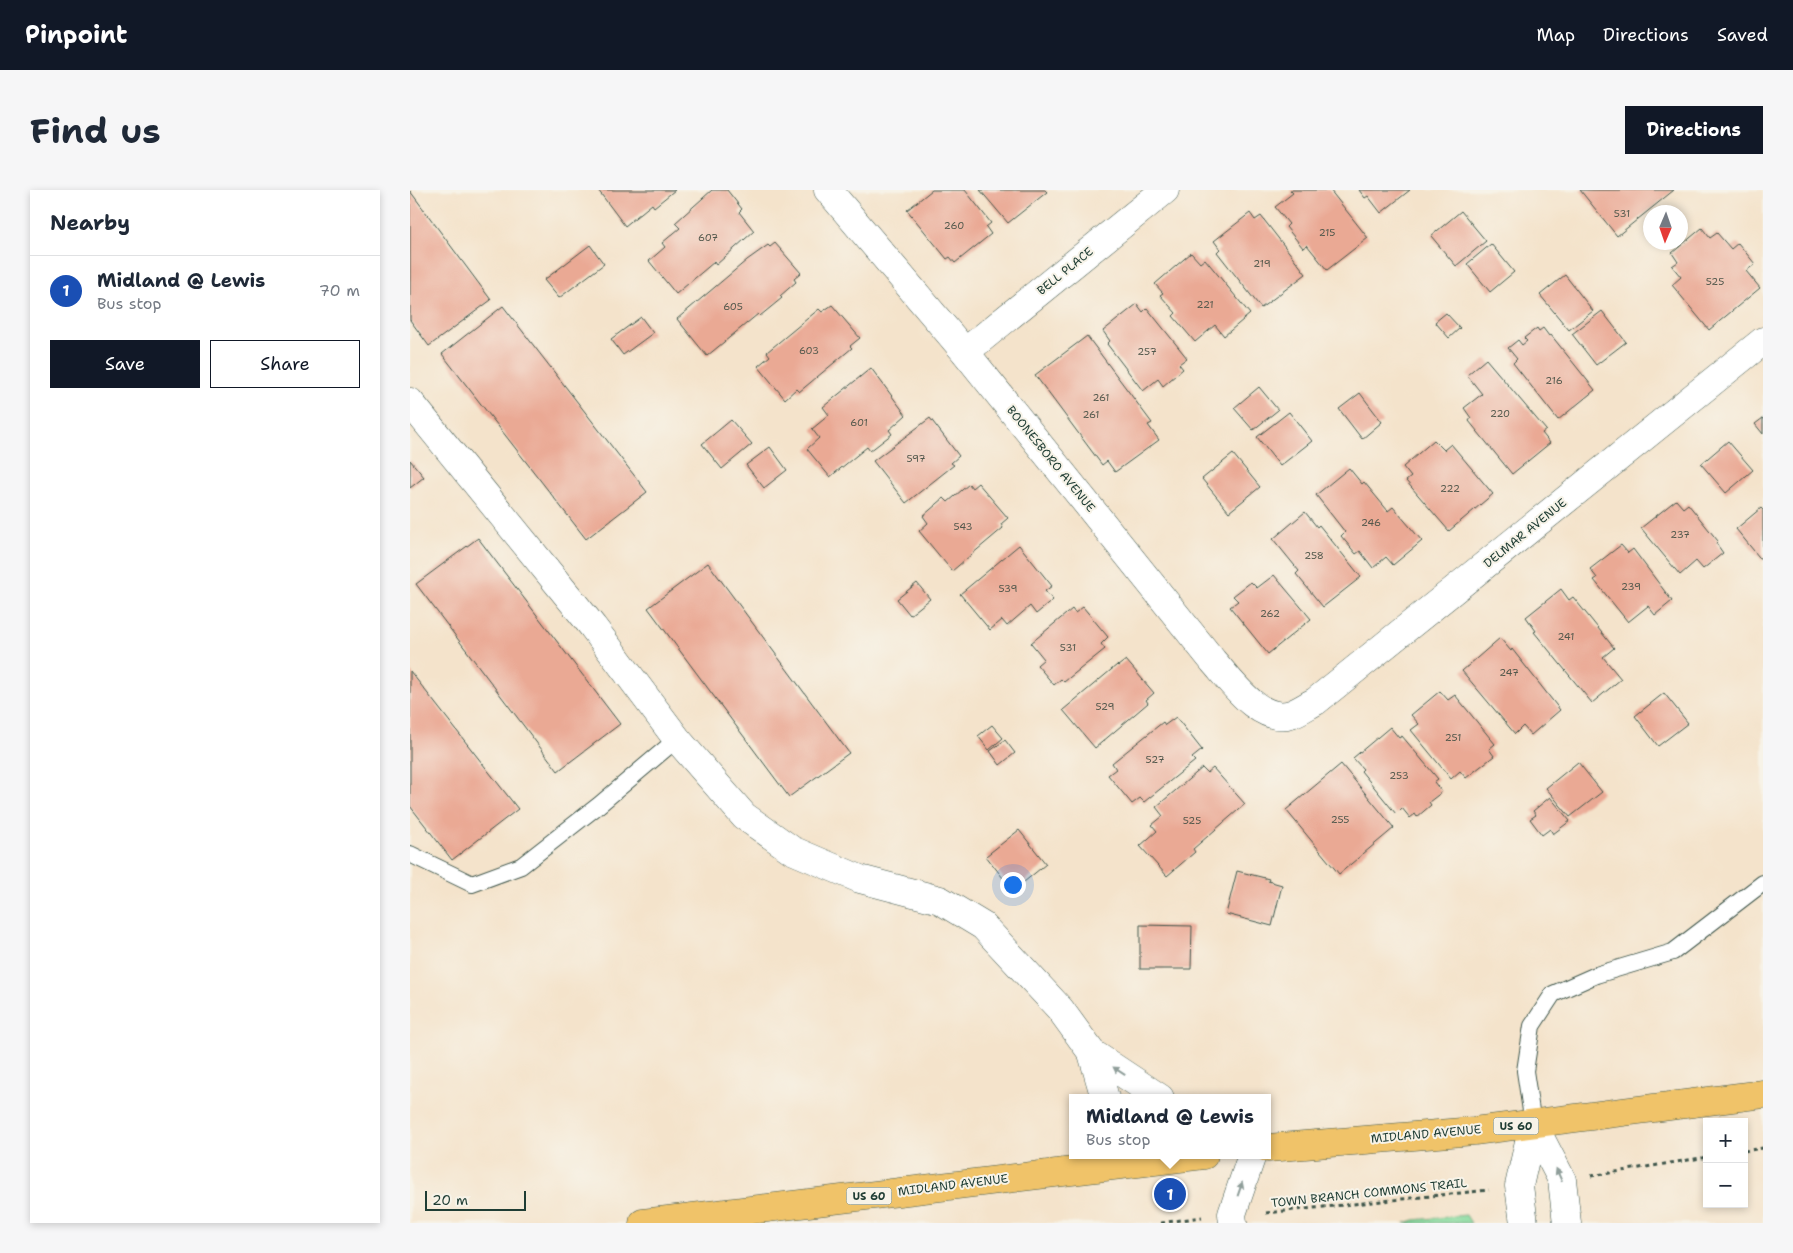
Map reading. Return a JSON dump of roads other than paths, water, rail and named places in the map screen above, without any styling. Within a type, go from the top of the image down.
[{"type":"main road","name":"MIDLAND AVENUE","points":[[1271,1148],[1533,1124],[1763,1094]]},
{"type":"main road","name":"MIDLAND AVENUE","points":[[643,1223],[1097,1162],[1143,1159]]},
{"type":"street","name":"BOONESBORO AVENUE","points":[[828,190],[965,352],[1213,661],[1246,698],[1259,709],[1281,715]]},
{"type":"street","name":"BELL PLACE","points":[[965,352],[1165,190]]},
{"type":"street","name":"DELMAR AVENUE","points":[[1281,715],[1291,714],[1316,701],[1763,341]]},
{"type":"street","points":[[410,402],[592,627],[677,739],[744,816],[792,850],[860,879],[940,900],[983,926],[1060,1009],[1092,1053],[1104,1094]]},
{"type":"street","points":[[1092,1053],[1154,1094]]},
{"type":"street","points":[[1524,1223],[1519,1186],[1533,1124]]},
{"type":"street","points":[[1533,1124],[1562,1180],[1567,1223]]},
{"type":"street","points":[[1233,1223],[1232,1214],[1251,1159]]},
{"type":"lane","points":[[410,854],[472,884],[520,866],[599,805],[677,739]]},
{"type":"lane","points":[[1533,1124],[1525,1071],[1532,1026],[1553,994],[1596,976],[1673,952],[1763,883]]},
{"type":"place","name":"Midland @ Lewis","points":[[1170,1194]]}]
